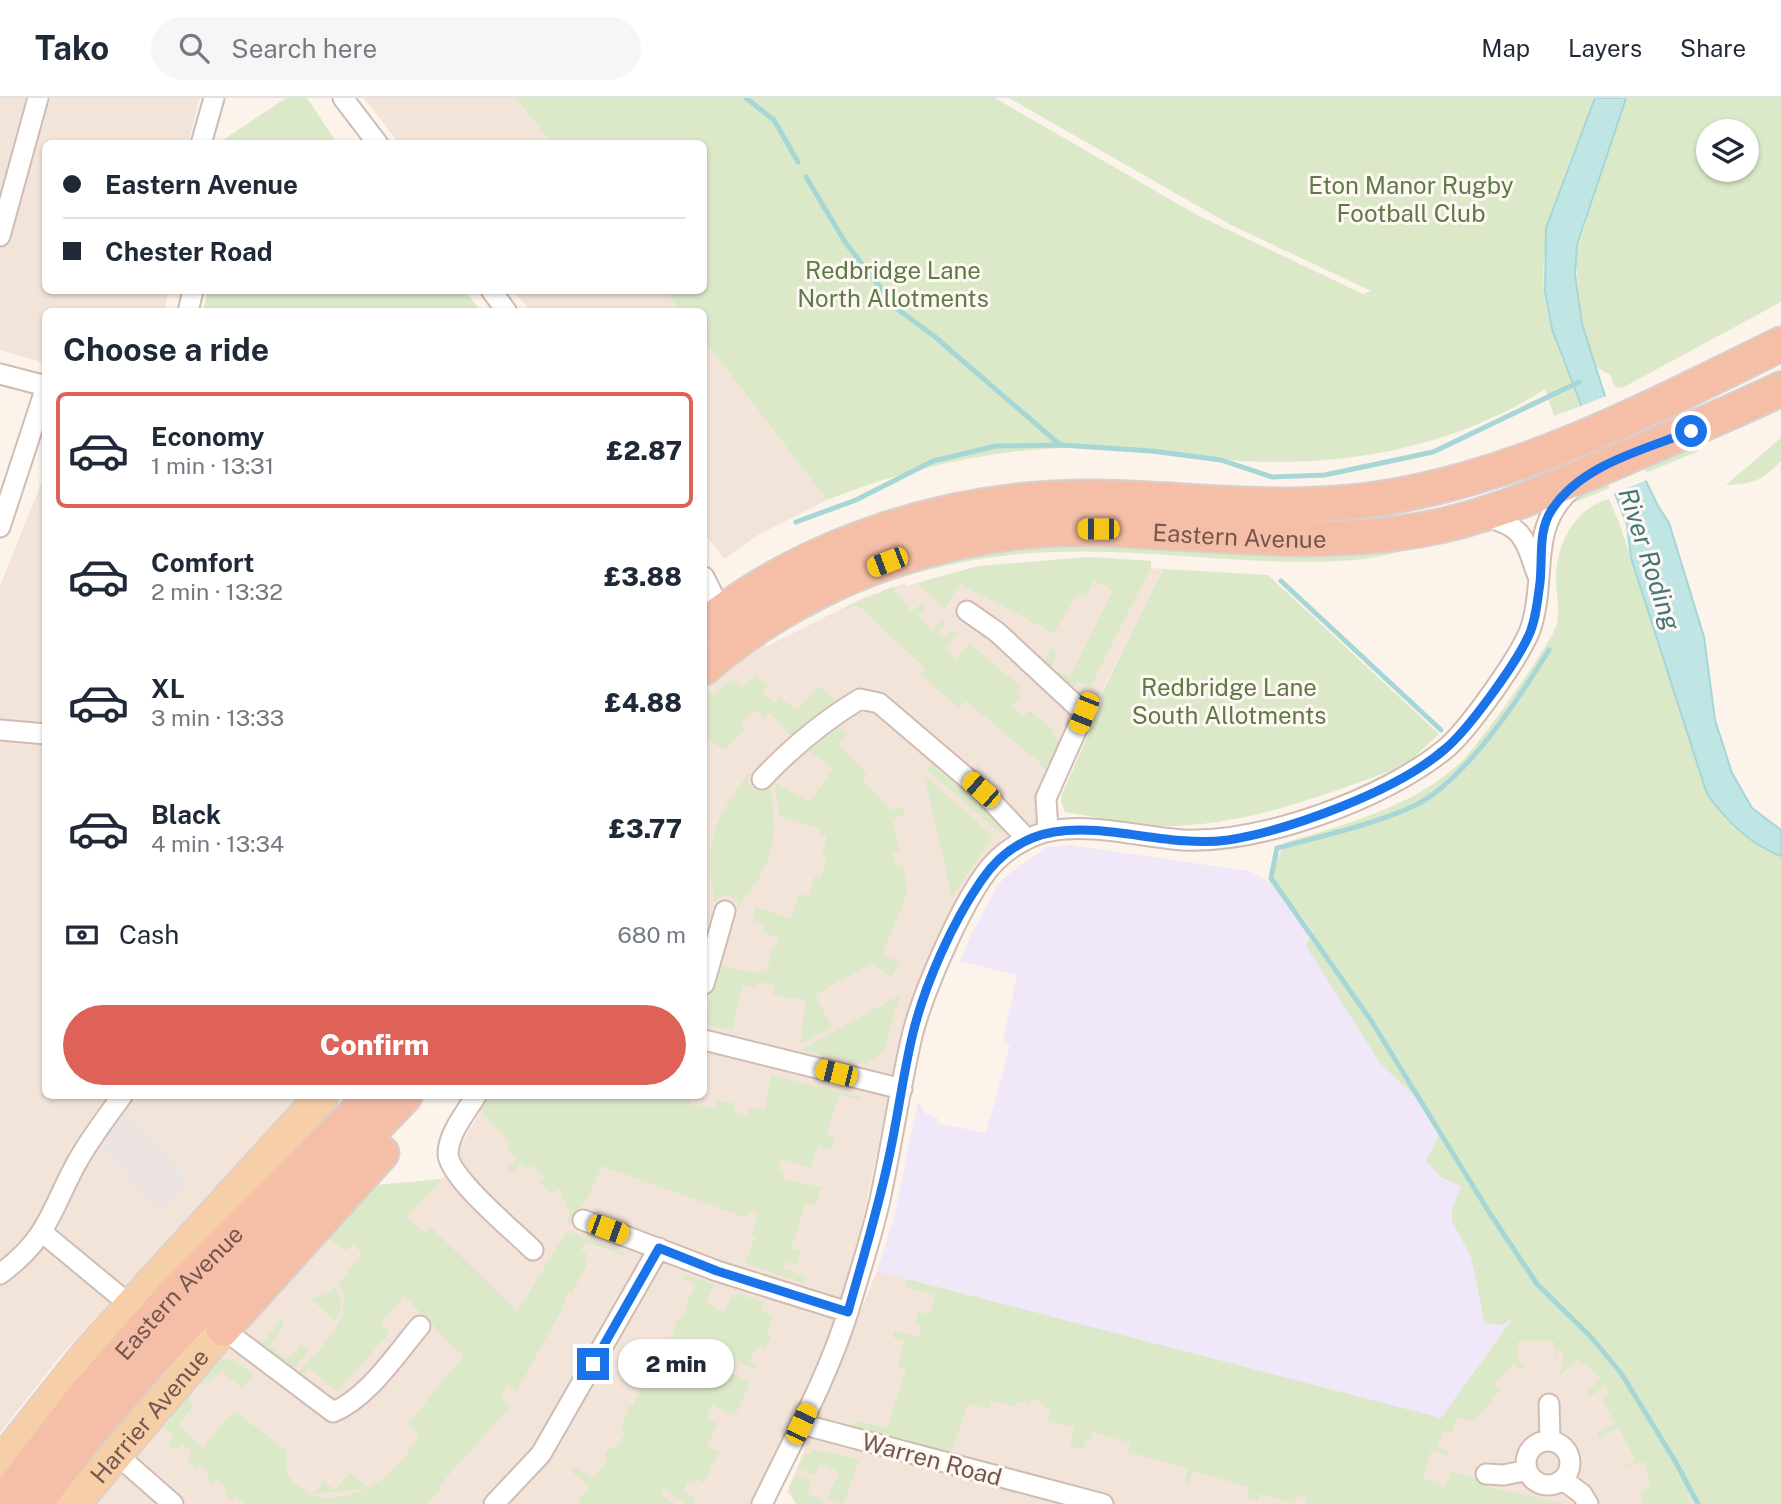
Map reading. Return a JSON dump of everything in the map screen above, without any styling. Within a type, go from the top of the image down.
[{"type":"highway","points":[[1669,399],[1713,358],[1781,323]]},
{"type":"highway","name":"Eastern Avenue","points":[[709,620],[789,571],[844,544],[950,513],[1009,502],[1097,497],[1239,505],[1336,503],[1399,496],[1472,479],[1626,418],[1781,344]]},
{"type":"highway","name":"Eastern Avenue","points":[[707,666],[767,622],[836,583],[887,562],[958,543],[1010,534],[1074,529],[1277,540],[1420,530],[1478,516],[1591,472],[1781,389]]},
{"type":"highway","name":"Eastern Avenue","points":[[2,1504],[80,1401],[171,1297],[369,1099]]},
{"type":"highway","name":"Eastern Avenue","points":[[35,1504],[85,1438],[151,1361],[402,1099]]},
{"type":"highway","points":[[223,1329],[384,1151],[424,1099]]},
{"type":"main road","points":[[0,1464],[130,1305],[319,1099]]},
{"type":"main road","name":"Harrier Avenue","points":[[74,1504],[223,1329]]},
{"type":"street","points":[[0,236],[38,98]]},
{"type":"street","points":[[202,140],[214,98]]},
{"type":"street","points":[[343,98],[375,140]]},
{"type":"street","points":[[0,374],[42,386]]},
{"type":"street","points":[[0,527],[42,399]]},
{"type":"street","points":[[762,1504],[827,1367],[848,1312],[879,1202],[913,1033],[930,981],[980,882],[998,859],[1027,839],[1048,831],[1074,829],[1183,839],[1227,840],[1313,815],[1407,777],[1447,748],[1476,712],[1528,637],[1540,585],[1546,518],[1563,496],[1591,472]]},
{"type":"street","points":[[1478,516],[1500,520],[1517,530],[1528,547],[1540,585]]},
{"type":"street","points":[[707,583],[712,593],[709,620]]},
{"type":"street","points":[[967,611],[997,632],[1084,713],[1046,798],[1048,831]]},
{"type":"street","points":[[762,779],[805,736],[860,699],[879,703],[981,790],[1027,839]]},
{"type":"street","points":[[0,730],[42,734]]},
{"type":"street","points":[[707,974],[725,911]]},
{"type":"street","points":[[707,1041],[902,1089]]},
{"type":"street","points":[[0,1274],[19,1260],[43,1233],[77,1163],[120,1099]]},
{"type":"street","points":[[474,1099],[453,1134],[448,1153],[454,1170],[533,1250]]},
{"type":"street","points":[[583,1220],[754,1284],[848,1312]]},
{"type":"street","points":[[43,1233],[130,1305]]},
{"type":"street","points":[[494,1504],[541,1454],[659,1248]]},
{"type":"street","points":[[223,1329],[333,1412],[345,1407],[358,1396],[420,1326]]},
{"type":"street","points":[[1549,1404],[1550,1440]]},
{"type":"street","name":"Warren Road","points":[[801,1424],[1103,1504]]},
{"type":"street","points":[[1563,1480],[1570,1459],[1563,1446],[1550,1440],[1530,1449],[1527,1470],[1530,1476],[1542,1484],[1563,1480],[1582,1494],[1588,1504]]},
{"type":"street","points":[[115,1453],[173,1504]]},
{"type":"street","points":[[1486,1474],[1504,1475],[1527,1470]]},
{"type":"shaded area","points":[[0,98],[200,98],[189,140],[42,140],[42,294],[168,294],[165,308],[42,308],[42,362],[0,350]]},
{"type":"shaded area","points":[[364,98],[516,98],[549,140],[397,140]]},
{"type":"shaded area","points":[[516,294],[667,294],[679,308],[528,308]]},
{"type":"shaded area","points":[[707,344],[827,500],[758,535],[724,559],[707,537]]},
{"type":"shaded area","points":[[42,481],[42,1099],[299,1099],[62,1354],[0,1433],[0,586]]},
{"type":"shaded area","points":[[1089,557],[1151,561],[1151,568],[1163,569],[1035,826],[1002,840],[980,868],[916,987],[897,1056],[843,1314],[751,1504],[85,1504],[228,1345],[233,1349],[247,1333],[243,1321],[379,1185],[442,1179],[487,1099],[707,1099],[707,684],[762,642],[767,646],[863,598],[905,583],[907,586],[979,566]]},
{"type":"shaded area","points":[[1068,845],[1249,871],[1269,882],[1285,894],[1397,1051],[1533,1289],[1441,1419],[877,1271],[894,1218],[918,1102],[925,1113],[938,1118],[937,1123],[986,1133],[1010,1046],[1003,1042],[1017,975],[960,961],[969,939],[997,886],[1010,873],[1047,847]]},
{"type":"shaded area","points":[[124,1108],[159,1144],[190,1182],[161,1213],[95,1145]]},
{"type":"shaded area","points":[[877,1271],[1440,1419],[1533,1289],[1573,1330],[1694,1504],[797,1504],[787,1492]]},
{"type":"green space","points":[[286,98],[307,98],[335,140],[223,140]]},
{"type":"green space","name":"Redbridge Lane North Allotments","points":[[516,98],[995,98],[1197,215],[1363,294],[1371,291],[1233,226],[1009,98],[1595,98],[1555,204],[1544,259],[1544,287],[1551,327],[1581,406],[1554,416],[1545,389],[1508,410],[1430,441],[1390,451],[1308,461],[1224,460],[1113,447],[1027,450],[926,468],[827,500],[707,344],[707,308],[679,308],[667,294],[707,294],[707,140],[549,140]]},
{"type":"green space","points":[[1626,98],[1781,98],[1781,302],[1622,388],[1615,387],[1610,375],[1595,366],[1582,324],[1575,256]]},
{"type":"green space","points":[[207,294],[467,294],[479,308],[204,308]]},
{"type":"green space","points":[[1781,438],[1781,461],[1768,473],[1743,484],[1726,485]]},
{"type":"green space","points":[[1689,443],[1699,451],[1573,503],[1578,495]]},
{"type":"green space","points":[[1609,499],[1620,525],[1707,794],[1739,831],[1781,856],[1781,1504],[1694,1504],[1686,1493],[1691,1504],[1643,1504],[1640,1492],[1651,1489],[1644,1462],[1620,1468],[1635,1460],[1619,1428],[1599,1438],[1597,1433],[1615,1424],[1602,1399],[1610,1395],[1605,1386],[1591,1396],[1587,1393],[1600,1377],[1578,1359],[1560,1376],[1564,1351],[1557,1350],[1555,1361],[1554,1341],[1518,1341],[1518,1359],[1525,1367],[1521,1370],[1514,1364],[1493,1384],[1500,1391],[1473,1422],[1457,1417],[1451,1433],[1443,1430],[1438,1447],[1448,1451],[1446,1455],[1432,1450],[1423,1478],[1445,1486],[1451,1471],[1481,1480],[1481,1485],[1564,1504],[1305,1504],[1306,1498],[1297,1496],[1295,1504],[1260,1494],[1257,1501],[1247,1498],[1249,1487],[1192,1471],[1189,1483],[1185,1482],[1188,1468],[1128,1452],[1130,1443],[1093,1432],[1091,1440],[1086,1439],[1083,1449],[1070,1446],[1074,1427],[1047,1420],[1050,1409],[1043,1407],[1044,1403],[1031,1399],[1029,1404],[1017,1401],[1015,1407],[991,1400],[988,1409],[968,1404],[951,1453],[853,1427],[855,1420],[887,1428],[906,1370],[898,1367],[904,1341],[893,1338],[894,1331],[918,1337],[921,1325],[915,1324],[918,1312],[930,1314],[935,1294],[906,1287],[907,1279],[1441,1418],[1514,1317],[1502,1325],[1485,1323],[1471,1257],[1452,1221],[1452,1209],[1461,1186],[1440,1177],[1426,1160],[1439,1136],[1427,1108],[1380,1063],[1306,946],[1313,932],[1285,894],[1269,882],[1284,843],[1377,813],[1399,803],[1441,779],[1469,753],[1529,672],[1557,624],[1557,564],[1570,528],[1587,510]]},
{"type":"green space","points":[[1457,536],[1354,560],[1266,561],[1090,552],[1046,552],[985,558],[934,568],[868,589],[782,632],[837,593],[1005,544]]},
{"type":"green space","points":[[1089,557],[1151,561],[1151,568],[1090,687],[1077,682],[1071,691],[1041,666],[1051,647],[1058,653],[1051,668],[1070,677],[1113,590],[1094,581],[1086,597],[1078,593],[1054,633],[960,584],[945,609],[917,583],[979,566]]},
{"type":"green space","name":"Redbridge Lane South Allotments","points":[[1163,569],[1268,575],[1439,734],[1412,759],[1393,770],[1306,801],[1246,817],[1155,826],[1065,812],[1061,801],[1062,794],[1102,703],[1100,697]]},
{"type":"green space","points":[[892,587],[911,612],[922,603],[926,607],[918,617],[932,631],[941,620],[946,623],[937,633],[943,638],[952,629],[958,634],[945,649],[956,659],[969,643],[1020,686],[1015,692],[1021,696],[1012,707],[1024,716],[1029,710],[1054,731],[1052,735],[1063,744],[1046,781],[1043,778],[1047,772],[1039,762],[966,701],[959,708],[921,675],[926,669],[857,605],[836,612]]},
{"type":"green space","points":[[756,675],[767,685],[762,693],[775,703],[779,697],[797,710],[818,686],[838,702],[791,736],[770,713],[763,719],[755,710],[740,724],[745,729],[725,750],[707,739],[707,690],[713,696],[732,679],[741,688]]},
{"type":"green space","points":[[838,723],[847,734],[837,744],[867,774],[862,779],[890,810],[902,806],[905,815],[892,819],[900,852],[893,853],[897,867],[904,867],[907,894],[882,955],[901,962],[891,977],[872,963],[815,995],[832,1027],[800,1044],[806,1000],[773,995],[775,985],[757,982],[756,987],[742,985],[732,1031],[707,1025],[707,1011],[718,965],[757,973],[767,970],[771,956],[768,955],[780,938],[762,932],[764,924],[752,920],[755,907],[791,919],[799,894],[809,896],[814,877],[820,878],[827,857],[822,855],[827,836],[819,833],[820,829],[779,816],[775,783],[810,802],[833,769],[805,748]]},
{"type":"green space","points":[[932,764],[1001,823],[1005,831],[1000,833],[927,770]]},
{"type":"green space","points":[[749,772],[748,783],[759,791],[770,784],[773,838],[766,864],[737,909],[738,903],[731,896],[723,896],[714,902],[712,847],[719,820]]},
{"type":"green space","points":[[924,775],[993,836],[952,897]]},
{"type":"green space","points":[[900,995],[884,1050],[867,1064],[801,1050]]},
{"type":"green space","points":[[771,1075],[861,1097],[860,1100],[840,1094],[826,1134],[835,1138],[831,1150],[818,1146],[811,1168],[782,1159],[778,1169],[784,1172],[782,1179],[822,1187],[816,1206],[806,1203],[791,1249],[802,1252],[797,1266],[785,1262],[783,1268],[807,1277],[805,1284],[745,1263],[755,1237],[751,1235],[759,1213],[750,1210],[747,1218],[602,1166],[588,1197],[570,1225],[566,1219],[571,1214],[566,1209],[566,1201],[561,1199],[564,1195],[558,1189],[552,1194],[540,1182],[545,1177],[531,1164],[526,1168],[521,1163],[512,1173],[507,1168],[517,1158],[506,1147],[510,1142],[480,1110],[487,1099],[691,1099],[690,1104],[716,1109],[718,1100],[736,1104],[734,1112],[747,1117],[750,1107],[765,1110]]},
{"type":"green space","points":[[442,1179],[406,1217],[426,1233],[432,1228],[517,1312],[567,1231],[624,1252],[623,1255],[586,1242],[581,1251],[587,1254],[584,1260],[588,1262],[572,1293],[568,1292],[562,1309],[517,1391],[507,1386],[501,1398],[511,1406],[438,1487],[442,1490],[426,1504],[244,1504],[235,1495],[231,1500],[224,1494],[228,1489],[217,1480],[212,1485],[206,1479],[210,1474],[200,1465],[196,1469],[187,1459],[192,1452],[182,1443],[175,1450],[168,1443],[174,1436],[164,1427],[171,1419],[162,1411],[185,1385],[193,1392],[189,1402],[193,1405],[179,1426],[203,1448],[228,1417],[236,1412],[287,1451],[287,1475],[313,1496],[331,1497],[363,1490],[390,1473],[411,1448],[419,1434],[408,1424],[463,1356],[404,1296],[380,1323],[390,1332],[337,1392],[309,1368],[300,1377],[294,1376],[323,1345],[339,1322],[343,1297],[338,1284],[362,1254],[353,1244],[345,1251],[329,1238],[319,1250],[312,1244],[361,1196],[379,1185]]},
{"type":"green space","points":[[684,1274],[714,1285],[706,1303],[724,1312],[733,1295],[737,1296],[738,1293],[764,1303],[761,1311],[774,1317],[767,1332],[771,1337],[765,1349],[757,1346],[750,1361],[758,1365],[755,1369],[724,1354],[719,1366],[750,1383],[735,1416],[712,1405],[706,1418],[718,1424],[707,1446],[719,1452],[704,1483],[695,1478],[693,1483],[688,1481],[683,1492],[695,1498],[692,1504],[686,1504],[664,1488],[660,1494],[674,1504],[581,1504],[577,1500],[589,1488],[570,1470],[573,1467],[593,1478],[608,1458],[604,1456],[610,1446],[616,1449],[625,1433],[620,1430],[629,1407],[623,1403],[632,1406],[644,1384],[630,1375],[645,1381],[653,1367],[659,1370],[665,1357],[659,1354],[664,1345],[668,1346],[678,1318],[682,1319],[687,1309],[684,1307],[696,1285],[682,1278]]},
{"type":"green space","points":[[334,1287],[340,1304],[335,1322],[311,1299],[329,1293]]},
{"type":"green space","points":[[282,1318],[284,1325],[270,1346],[287,1360],[301,1344],[308,1351],[290,1374],[259,1347]]},
{"type":"green space","points":[[217,1358],[236,1361],[254,1374],[242,1388],[221,1371],[211,1382],[207,1380],[202,1386],[194,1384]]},
{"type":"green space","points":[[815,1450],[860,1459],[843,1504],[827,1498],[839,1472],[821,1464],[815,1475],[798,1468],[804,1456]]},
{"type":"green space","points":[[349,1473],[369,1488],[314,1494],[323,1481],[335,1490]]},
{"type":"green space","points":[[796,1474],[812,1481],[807,1493],[825,1502],[824,1504],[796,1504],[789,1488]]},
{"type":"water","name":"River Roding","points":[[1595,98],[1626,98],[1577,245],[1575,274],[1582,324],[1605,396],[1658,506],[1669,523],[1704,637],[1715,720],[1732,773],[1752,808],[1781,830],[1781,856],[1740,831],[1707,794],[1631,558],[1627,525],[1552,329],[1545,292],[1546,228]]},
{"type":"pier","points":[[1609,395],[1650,479],[1612,494],[1578,407]]},
{"type":"waterway","points":[[746,98],[774,120],[798,162]]},
{"type":"waterway","points":[[806,177],[845,242],[896,308],[934,336],[1058,443]]},
{"type":"waterway","points":[[796,522],[856,500],[933,461],[996,446],[1061,445],[1152,451],[1221,460],[1272,477],[1325,475],[1433,452],[1579,382]]},
{"type":"waterway","points":[[1281,581],[1441,730]]},
{"type":"waterway","points":[[1549,650],[1490,736],[1435,793],[1416,805],[1382,818],[1277,848],[1271,878],[1372,1022],[1489,1212],[1537,1284],[1591,1337],[1621,1373],[1698,1504]]},
{"type":"route","points":[[593,1364],[659,1248],[717,1271],[848,1312],[879,1202],[913,1033],[930,981],[980,882],[998,859],[1027,839],[1048,831],[1074,829],[1183,839],[1227,840],[1363,799],[1407,777],[1447,748],[1476,712],[1528,637],[1540,585],[1543,529],[1554,506],[1591,472],[1691,431]]},
{"type":"park label","name":"Eton Manor Rugby Football Club","points":[[1411,199]]}]
